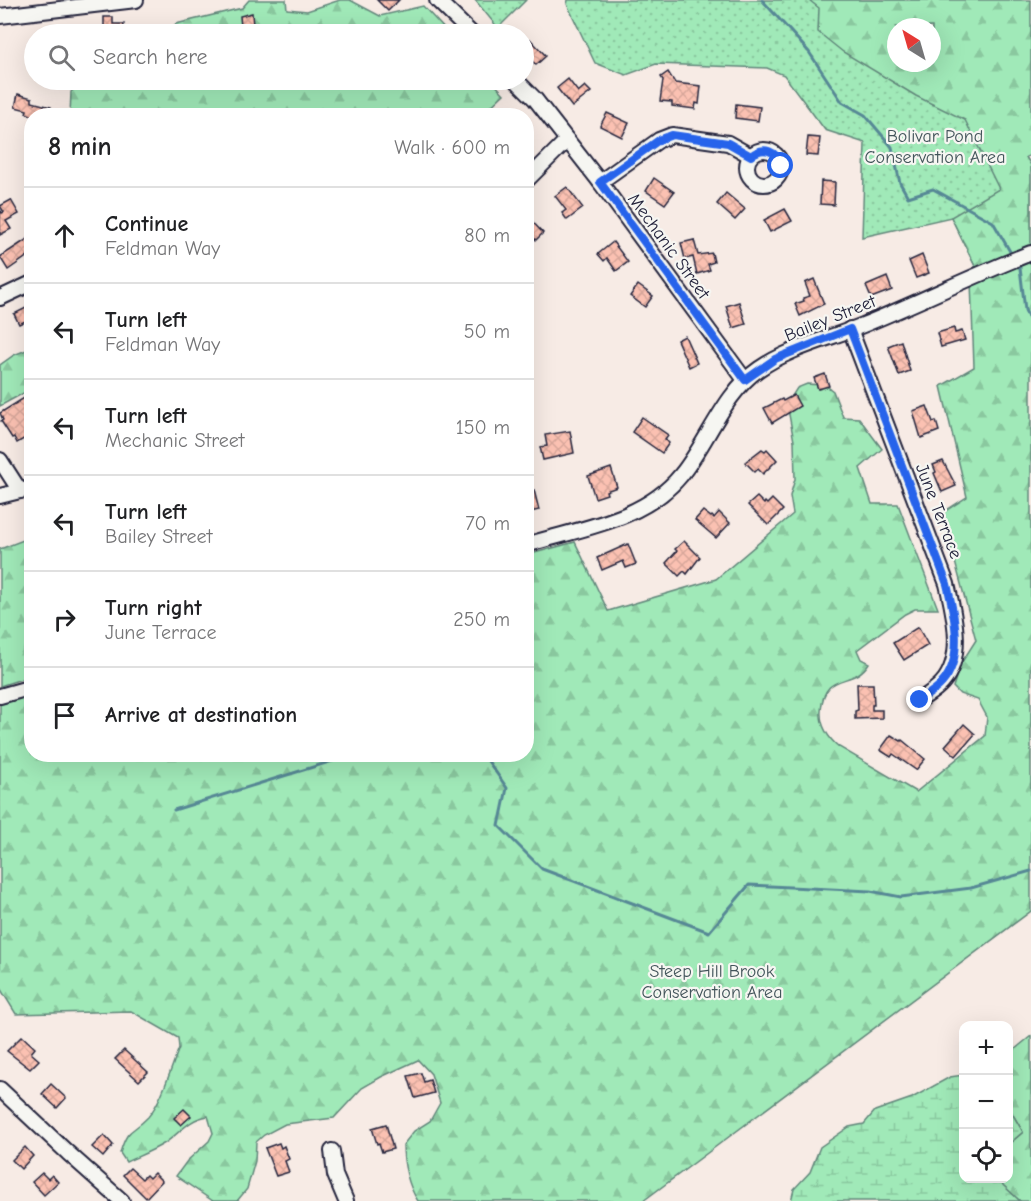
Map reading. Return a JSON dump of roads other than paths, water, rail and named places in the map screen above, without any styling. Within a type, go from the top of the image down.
[{"type":"street","points":[[0,16],[136,0]]},
{"type":"street","points":[[437,0],[462,24]]},
{"type":"street","name":"Mechanic Street","points":[[524,90],[600,182],[745,380]]},
{"type":"street","points":[[600,182],[659,140],[672,135],[728,143],[751,156]]},
{"type":"street","points":[[534,174],[567,140]]},
{"type":"street","name":"Bailey Street","points":[[534,543],[630,513],[662,494],[682,474],[745,380],[775,359],[1021,257]]},
{"type":"street","points":[[0,298],[24,287]]},
{"type":"street","name":"June Terrace","points":[[850,329],[947,584],[953,609],[955,649],[949,673],[941,684],[920,700]]},
{"type":"street","points":[[0,460],[24,487]]},
{"type":"street","points":[[0,496],[24,490]]},
{"type":"street","points":[[0,696],[24,689]]},
{"type":"street","points":[[0,1089],[122,1201]]},
{"type":"street","points":[[332,1151],[335,1175],[346,1201]]},
{"type":"waterway","points":[[762,0],[809,52],[842,102],[865,115],[892,147],[900,183],[908,197],[933,189],[993,222],[1012,255]]},
{"type":"waterway","points":[[1017,264],[1020,268],[1025,310],[1031,323]]},
{"type":"waterway","points":[[174,810],[329,762]]},
{"type":"waterway","points":[[489,762],[507,788],[499,826],[542,869],[709,932],[749,885],[870,891],[901,897],[971,888],[1031,871]]},
{"type":"park label","name":"Bolivar Pond Conservation Area","points":[[935,146]]},
{"type":"park label","name":"Steep Hill Brook Conservation Area","points":[[712,981]]}]
